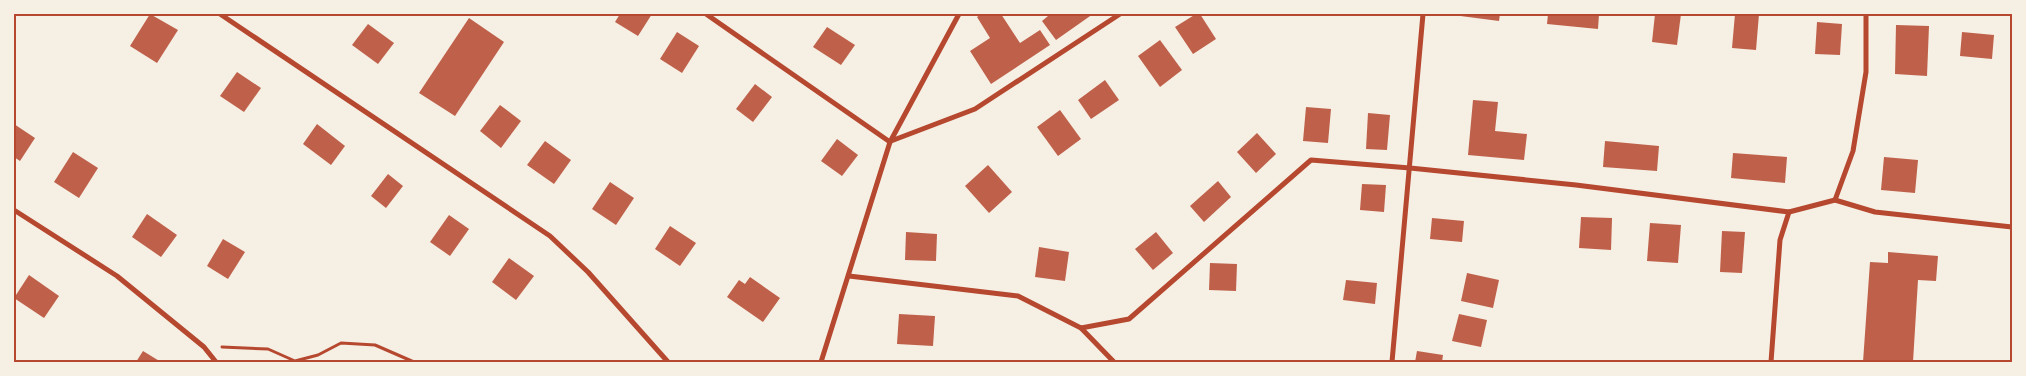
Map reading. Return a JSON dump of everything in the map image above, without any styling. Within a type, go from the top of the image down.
[{"type":"street","points":[[220,14],[550,236],[588,272],[668,362]]},
{"type":"street","points":[[706,14],[890,142]]},
{"type":"street","points":[[822,362],[890,142],[959,14]]},
{"type":"street","points":[[890,142],[975,109],[1120,14]]},
{"type":"street","points":[[1392,362],[1423,14]]},
{"type":"street","points":[[1835,200],[1853,151],[1866,72],[1866,14]]},
{"type":"street","points":[[1081,328],[1129,319],[1311,160],[1576,185],[1789,212],[1835,200],[1875,212],[2012,227]]},
{"type":"street","points":[[14,210],[117,276],[204,346],[216,362]]},
{"type":"street","points":[[1770,362],[1780,240],[1789,212]]},
{"type":"street","points":[[849,276],[1018,296],[1081,328],[1114,362]]},
{"type":"path","points":[[204,346],[268,349],[295,361],[318,355],[341,343],[375,345],[414,362]]},
{"type":"path","points":[[593,362],[602,362]]},
{"type":"building","points":[[150,14],[178,30],[157,63],[130,46]]},
{"type":"building","points":[[620,14],[652,14],[638,36],[615,22]]},
{"type":"building","points":[[981,14],[1001,14],[1020,43],[1040,30],[1050,45],[991,84],[970,51],[990,38],[977,17]]},
{"type":"building","points":[[1046,14],[1093,14],[1056,40],[1042,21],[1048,16]]},
{"type":"building","points":[[1196,14],[1200,14],[1216,39],[1193,54],[1175,27]]},
{"type":"building","points":[[1445,14],[1500,14],[1499,21]]},
{"type":"building","points":[[1548,14],[1599,14],[1598,29],[1547,24]]},
{"type":"building","points":[[1655,14],[1681,14],[1677,45],[1652,42]]},
{"type":"building","points":[[1735,14],[1759,14],[1756,50],[1732,48]]},
{"type":"building","points":[[469,18],[504,42],[455,116],[419,93]]},
{"type":"building","points":[[1817,22],[1842,24],[1840,55],[1815,54]]},
{"type":"building","points":[[368,24],[394,43],[378,64],[352,45]]},
{"type":"building","points":[[1896,25],[1929,26],[1927,76],[1895,74]]},
{"type":"building","points":[[827,27],[855,45],[841,65],[813,47]]},
{"type":"building","points":[[677,32],[699,46],[682,73],[660,59]]},
{"type":"building","points":[[1962,32],[1994,35],[1992,59],[1960,56]]},
{"type":"building","points":[[1160,40],[1182,70],[1160,87],[1138,56]]},
{"type":"building","points":[[237,72],[261,88],[244,112],[220,96]]},
{"type":"building","points":[[1105,80],[1119,100],[1091,119],[1078,100]]},
{"type":"building","points":[[755,84],[772,97],[753,122],[736,109]]},
{"type":"building","points":[[1473,100],[1498,102],[1495,131],[1527,134],[1524,160],[1468,155]]},
{"type":"building","points":[[500,105],[521,121],[501,148],[480,131]]},
{"type":"building","points":[[1306,107],[1331,109],[1328,143],[1303,141]]},
{"type":"building","points":[[1060,110],[1081,139],[1058,156],[1037,127]]},
{"type":"building","points":[[1368,113],[1390,115],[1387,150],[1366,149]]},
{"type":"building","points":[[14,124],[35,138],[20,161],[14,157]]},
{"type":"building","points":[[317,124],[345,146],[331,165],[303,144]]},
{"type":"building","points":[[1257,133],[1276,154],[1256,173],[1237,152]]},
{"type":"building","points":[[837,139],[858,155],[842,176],[821,161]]},
{"type":"building","points":[[545,141],[571,160],[554,184],[527,165]]},
{"type":"building","points":[[1605,141],[1659,146],[1657,171],[1603,167]]},
{"type":"building","points":[[73,152],[98,168],[79,198],[54,182]]},
{"type":"building","points":[[1733,153],[1787,157],[1785,183],[1731,178]]},
{"type":"building","points":[[1884,157],[1918,160],[1915,193],[1881,190]]},
{"type":"building","points":[[988,165],[1012,192],[989,213],[965,186]]},
{"type":"building","points":[[388,174],[403,186],[386,208],[371,196]]},
{"type":"building","points":[[1218,181],[1231,197],[1204,222],[1190,206]]},
{"type":"building","points":[[610,182],[634,198],[616,225],[592,209]]},
{"type":"building","points":[[1362,184],[1386,185],[1384,212],[1360,210]]},
{"type":"building","points":[[147,214],[177,235],[161,257],[132,237]]},
{"type":"building","points":[[449,215],[469,229],[450,256],[430,242]]},
{"type":"building","points":[[1581,217],[1612,218],[1611,250],[1579,248]]},
{"type":"building","points":[[1432,218],[1464,221],[1462,242],[1430,239]]},
{"type":"building","points":[[1650,223],[1681,225],[1678,263],[1647,261]]},
{"type":"building","points":[[670,226],[696,243],[680,266],[655,249]]},
{"type":"building","points":[[1722,231],[1745,232],[1742,273],[1720,272]]},
{"type":"building","points":[[906,232],[937,234],[936,261],[905,260]]},
{"type":"building","points":[[1156,232],[1173,253],[1153,270],[1135,249]]},
{"type":"building","points":[[223,239],[245,252],[228,279],[207,266]]},
{"type":"building","points":[[1039,247],[1069,252],[1065,281],[1035,277]]},
{"type":"building","points":[[1888,252],[1938,256],[1936,281],[1918,280],[1913,362],[1863,362],[1870,262],[1888,263]]},
{"type":"building","points":[[509,258],[534,276],[516,300],[492,282]]},
{"type":"building","points":[[1210,263],[1237,264],[1236,291],[1209,290]]},
{"type":"building","points":[[1467,273],[1499,280],[1493,308],[1461,301]]},
{"type":"building","points":[[29,275],[59,296],[44,318],[14,298]]},
{"type":"building","points":[[750,277],[780,298],[763,322],[727,297],[739,280],[745,284]]},
{"type":"building","points":[[1346,280],[1377,283],[1375,304],[1343,300]]},
{"type":"building","points":[[899,314],[935,316],[933,346],[897,344]]},
{"type":"building","points":[[1459,314],[1487,320],[1481,347],[1452,341]]},
{"type":"building","points":[[143,351],[161,362],[136,362]]},
{"type":"building","points":[[1417,351],[1443,355],[1442,362],[1415,362]]}]
